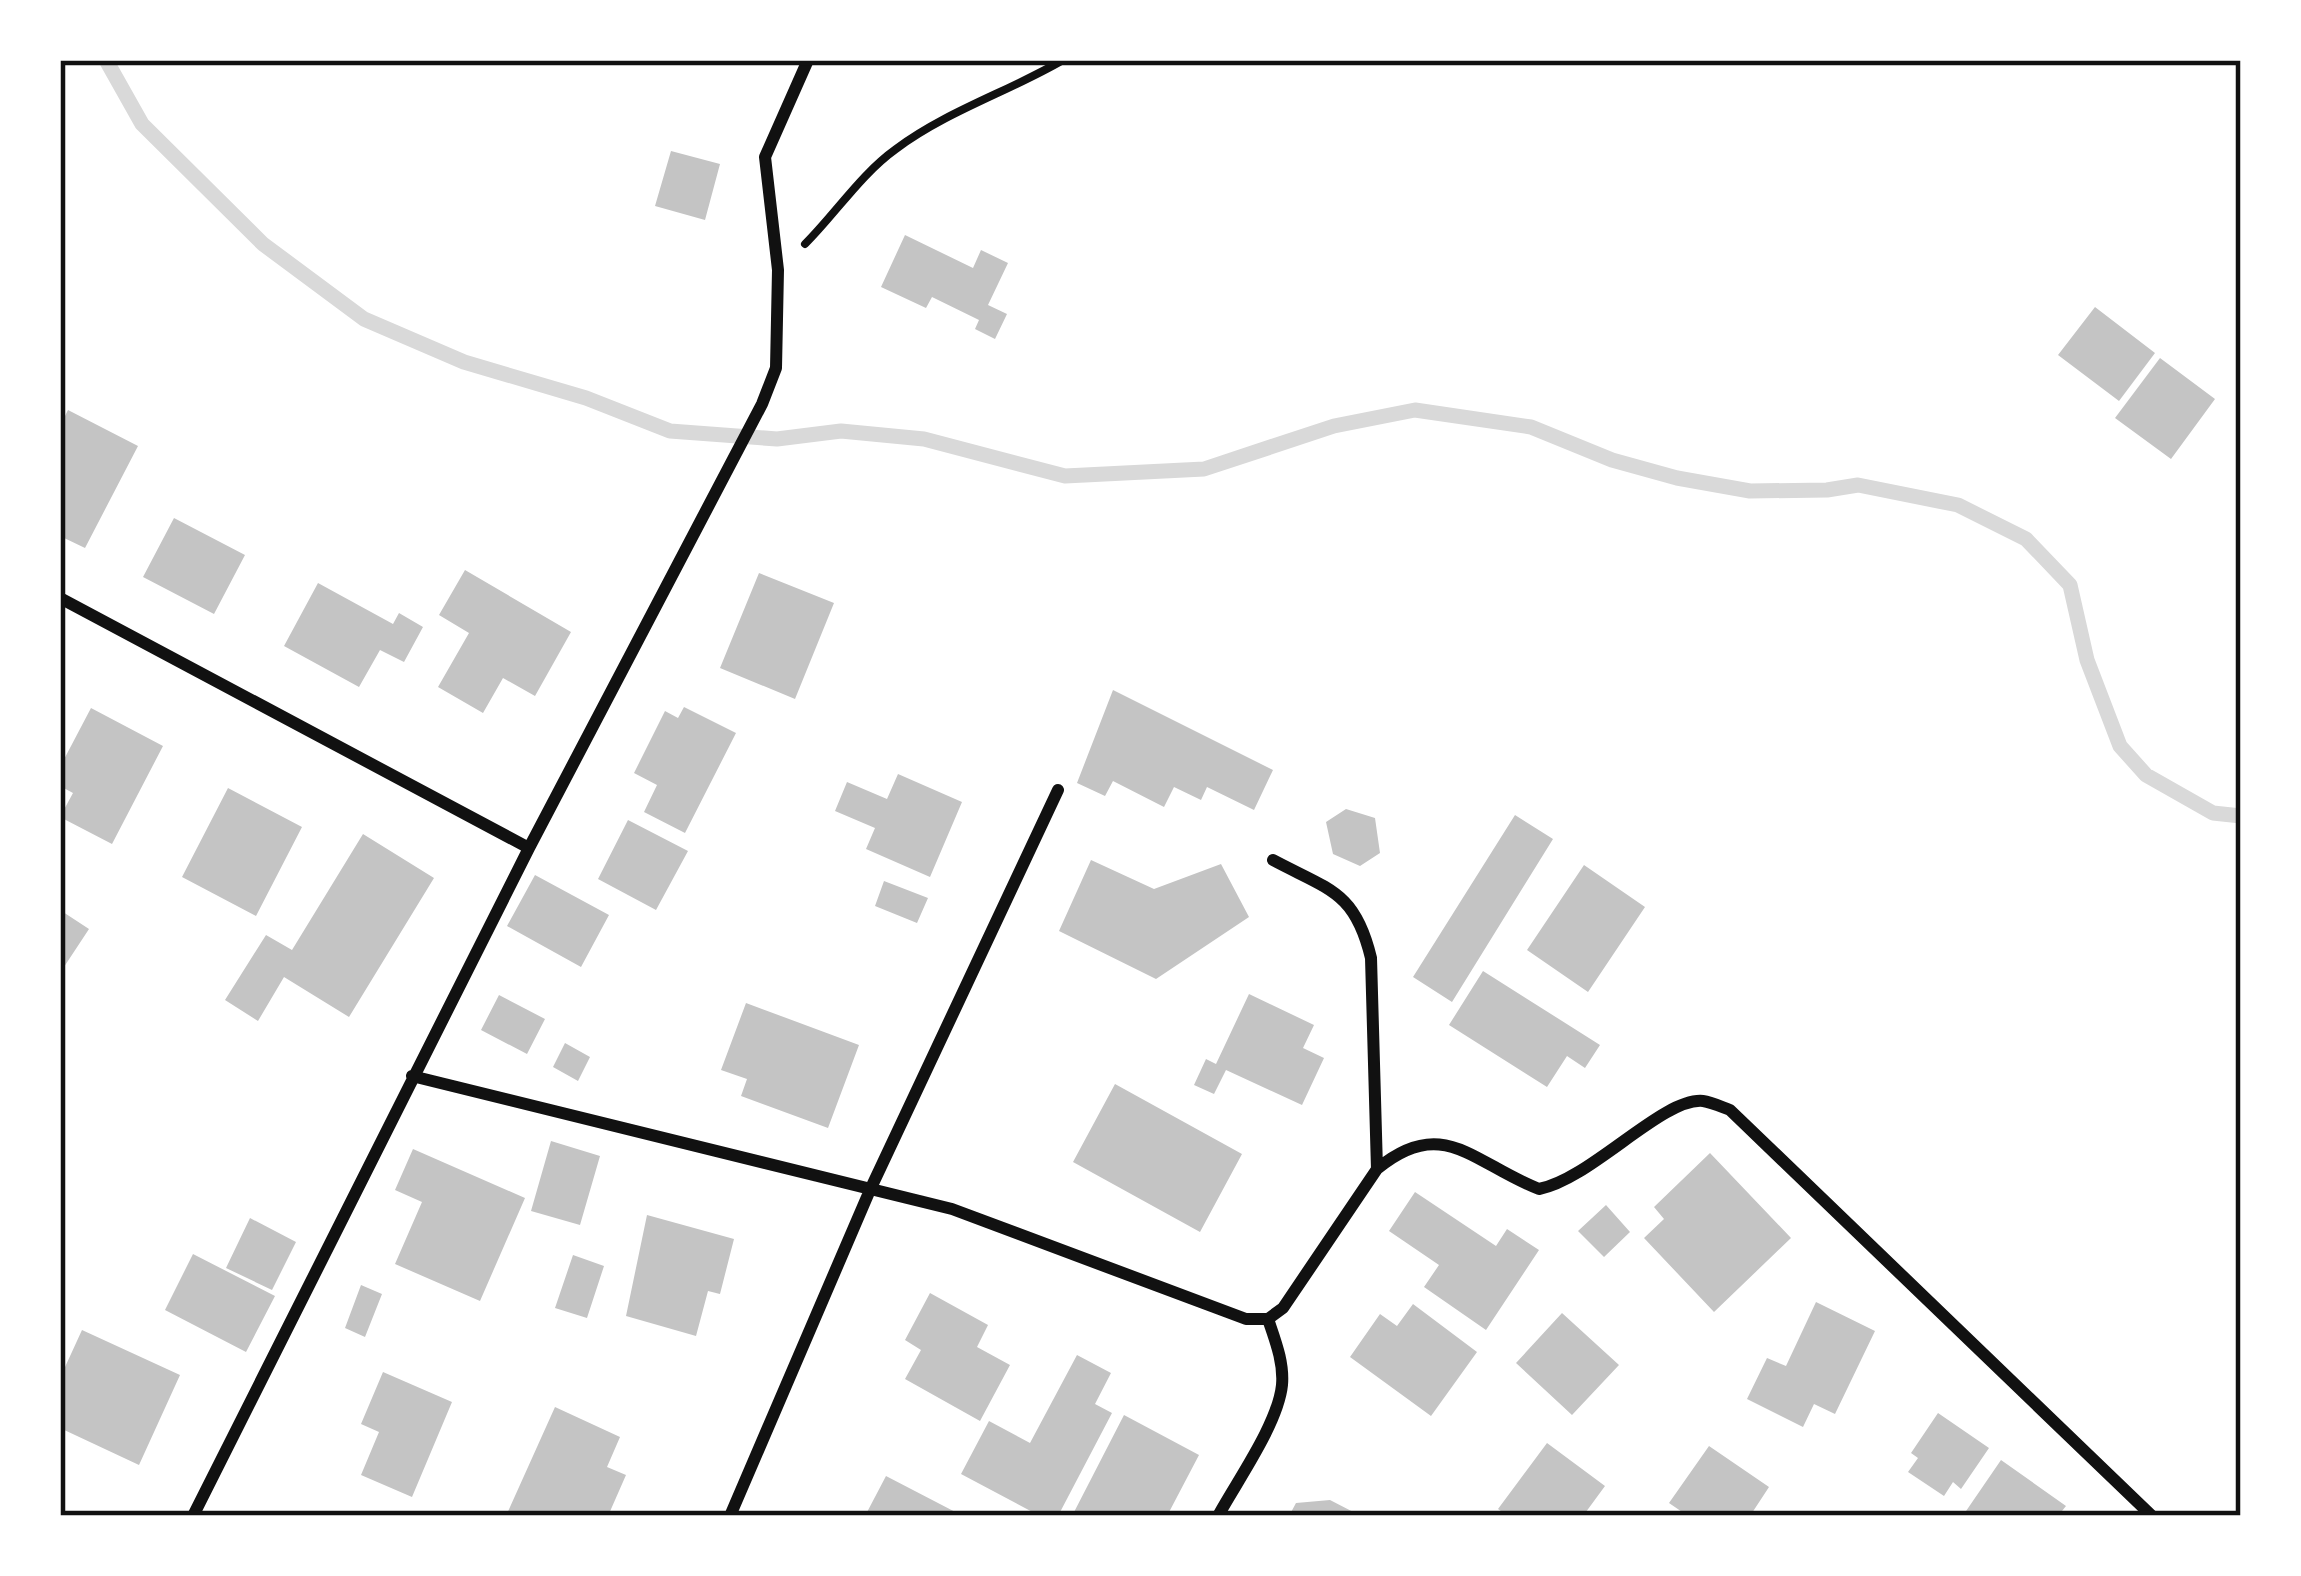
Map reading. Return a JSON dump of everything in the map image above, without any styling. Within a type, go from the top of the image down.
[{"type":"street","points":[[193,1516],[412,1076],[762,404],[776,368],[778,270],[765,157],[808,60]]},
{"type":"street","points":[[60,598],[529,848]]},
{"type":"street","points":[[730,1516],[870,1190],[1058,790]]},
{"type":"street","points":[[1273,860],[1343,897],[1365,932],[1371,958],[1377,1169]]},
{"type":"street","points":[[412,1076],[952,1209],[1246,1319],[1268,1319],[1297,1292],[1377,1169],[1397,1153],[1420,1142],[1442,1143],[1539,1189],[1578,1176],[1673,1108],[1701,1100],[1730,1110],[2152,1516]]},
{"type":"street","points":[[1219,1516],[1282,1388],[1281,1361],[1268,1319]]},
{"type":"path","points":[[778,270],[892,152],[935,122],[1063,60]]},
{"type":"building","points":[[671,151],[720,164],[705,220],[655,206]]},
{"type":"building","points":[[905,235],[973,268],[981,250],[1008,263],[988,305],[1007,314],[995,339],[975,329],[979,320],[932,297],[926,308],[881,287]]},
{"type":"building","points":[[2095,307],[2155,353],[2119,401],[2058,355]]},
{"type":"building","points":[[2160,358],[2215,399],[2171,459],[2115,418]]},
{"type":"building","points":[[68,410],[138,446],[85,548],[60,536],[60,426]]},
{"type":"building","points":[[174,518],[245,555],[214,614],[143,577]]},
{"type":"building","points":[[465,570],[571,632],[535,696],[503,678],[483,713],[438,687],[469,633],[439,615]]},
{"type":"building","points":[[759,573],[834,603],[795,699],[720,668]]},
{"type":"building","points":[[318,583],[393,624],[399,613],[423,627],[404,662],[380,650],[359,687],[284,646]]},
{"type":"building","points":[[1113,690],[1273,770],[1254,810],[1207,787],[1201,800],[1174,787],[1164,807],[1113,781],[1105,796],[1077,783]]},
{"type":"building","points":[[684,707],[736,733],[685,833],[644,812],[657,785],[634,773],[665,711],[678,718]]},
{"type":"building","points":[[91,708],[163,746],[112,844],[60,817],[73,793],[60,786],[60,767]]},
{"type":"building","points":[[898,774],[962,802],[930,877],[866,849],[875,828],[835,811],[847,782],[887,799]]},
{"type":"building","points":[[228,788],[302,827],[256,916],[182,877]]},
{"type":"building","points":[[1346,809],[1375,818],[1380,853],[1360,866],[1333,854],[1326,822]]},
{"type":"building","points":[[1515,815],[1553,839],[1452,1002],[1413,977]]},
{"type":"building","points":[[628,820],[688,851],[656,910],[598,879]]},
{"type":"building","points":[[363,834],[434,878],[349,1017],[284,977],[258,1021],[225,1000],[266,935],[292,950]]},
{"type":"building","points":[[1091,860],[1154,889],[1221,864],[1249,917],[1156,979],[1059,931]]},
{"type":"building","points":[[1584,865],[1645,907],[1588,992],[1527,950]]},
{"type":"building","points":[[535,875],[609,915],[581,967],[507,926]]},
{"type":"building","points":[[884,881],[928,898],[917,923],[875,906]]},
{"type":"building","points":[[60,910],[89,929],[60,973]]},
{"type":"building","points":[[1483,971],[1600,1045],[1585,1068],[1567,1056],[1547,1087],[1449,1025]]},
{"type":"building","points":[[1249,994],[1314,1025],[1303,1048],[1324,1058],[1302,1105],[1226,1070],[1214,1094],[1194,1085],[1206,1059],[1216,1064]]},
{"type":"building","points":[[499,995],[545,1019],[527,1054],[481,1030]]},
{"type":"building","points":[[746,1003],[859,1045],[828,1128],[741,1096],[747,1079],[721,1070]]},
{"type":"building","points":[[565,1043],[590,1057],[578,1081],[553,1067]]},
{"type":"building","points":[[1115,1084],[1242,1154],[1200,1232],[1073,1162]]},
{"type":"building","points":[[551,1141],[600,1156],[580,1225],[531,1211]]},
{"type":"building","points":[[413,1149],[525,1198],[480,1301],[395,1264],[422,1202],[395,1190]]},
{"type":"building","points":[[1710,1153],[1791,1238],[1714,1312],[1644,1238],[1664,1219],[1654,1207]]},
{"type":"building","points":[[1415,1192],[1496,1246],[1507,1229],[1539,1250],[1486,1330],[1424,1287],[1439,1265],[1389,1231]]},
{"type":"building","points":[[1606,1205],[1630,1232],[1604,1257],[1578,1231]]},
{"type":"building","points":[[647,1215],[734,1239],[720,1294],[708,1291],[696,1336],[626,1316]]},
{"type":"building","points":[[250,1218],[296,1242],[272,1290],[226,1268]]},
{"type":"building","points":[[193,1254],[275,1296],[246,1352],[165,1310]]},
{"type":"building","points":[[573,1255],[604,1266],[587,1318],[555,1308]]},
{"type":"building","points":[[361,1285],[382,1294],[365,1337],[345,1328]]},
{"type":"building","points":[[930,1293],[988,1325],[977,1347],[1010,1365],[980,1421],[905,1379],[921,1350],[905,1340]]},
{"type":"building","points":[[1816,1302],[1875,1331],[1835,1414],[1814,1404],[1803,1427],[1747,1399],[1767,1358],[1786,1366]]},
{"type":"building","points":[[1413,1304],[1477,1352],[1431,1416],[1350,1357],[1380,1314],[1397,1326]]},
{"type":"building","points":[[1562,1313],[1619,1365],[1572,1415],[1516,1363]]},
{"type":"building","points":[[82,1330],[180,1375],[139,1465],[60,1428],[60,1378]]},
{"type":"building","points":[[1077,1355],[1111,1373],[1095,1404],[1112,1413],[1058,1516],[1040,1516],[961,1474],[989,1421],[1030,1443]]},
{"type":"building","points":[[383,1372],[452,1402],[412,1497],[361,1475],[379,1432],[361,1424]]},
{"type":"building","points":[[555,1407],[620,1437],[607,1467],[626,1475],[608,1516],[506,1516]]},
{"type":"building","points":[[1938,1413],[1989,1448],[1961,1489],[1953,1482],[1944,1496],[1908,1472],[1918,1458],[1911,1453]]},
{"type":"building","points":[[1124,1415],[1199,1455],[1167,1516],[1072,1516]]},
{"type":"building","points":[[1547,1443],[1605,1486],[1583,1516],[1508,1516],[1498,1509]]},
{"type":"building","points":[[1709,1446],[1769,1487],[1750,1516],[1688,1516],[1669,1503]]},
{"type":"building","points":[[2001,1460],[2066,1506],[2058,1516],[1964,1514]]},
{"type":"building","points":[[886,1476],[963,1516],[865,1516]]},
{"type":"building","points":[[1330,1500],[1361,1516],[1289,1516],[1296,1503]]},
{"type":"waterway","points":[[106,60],[142,124],[263,244],[364,319],[464,362],[586,398],[670,431],[777,439],[841,431],[924,439],[1065,476],[1204,469],[1334,426],[1415,410],[1531,427],[1612,460],[1750,491],[1858,485],[1958,505],[2026,539],[2070,585],[2087,660],[2120,746],[2146,775],[2213,813],[2241,816]]}]
